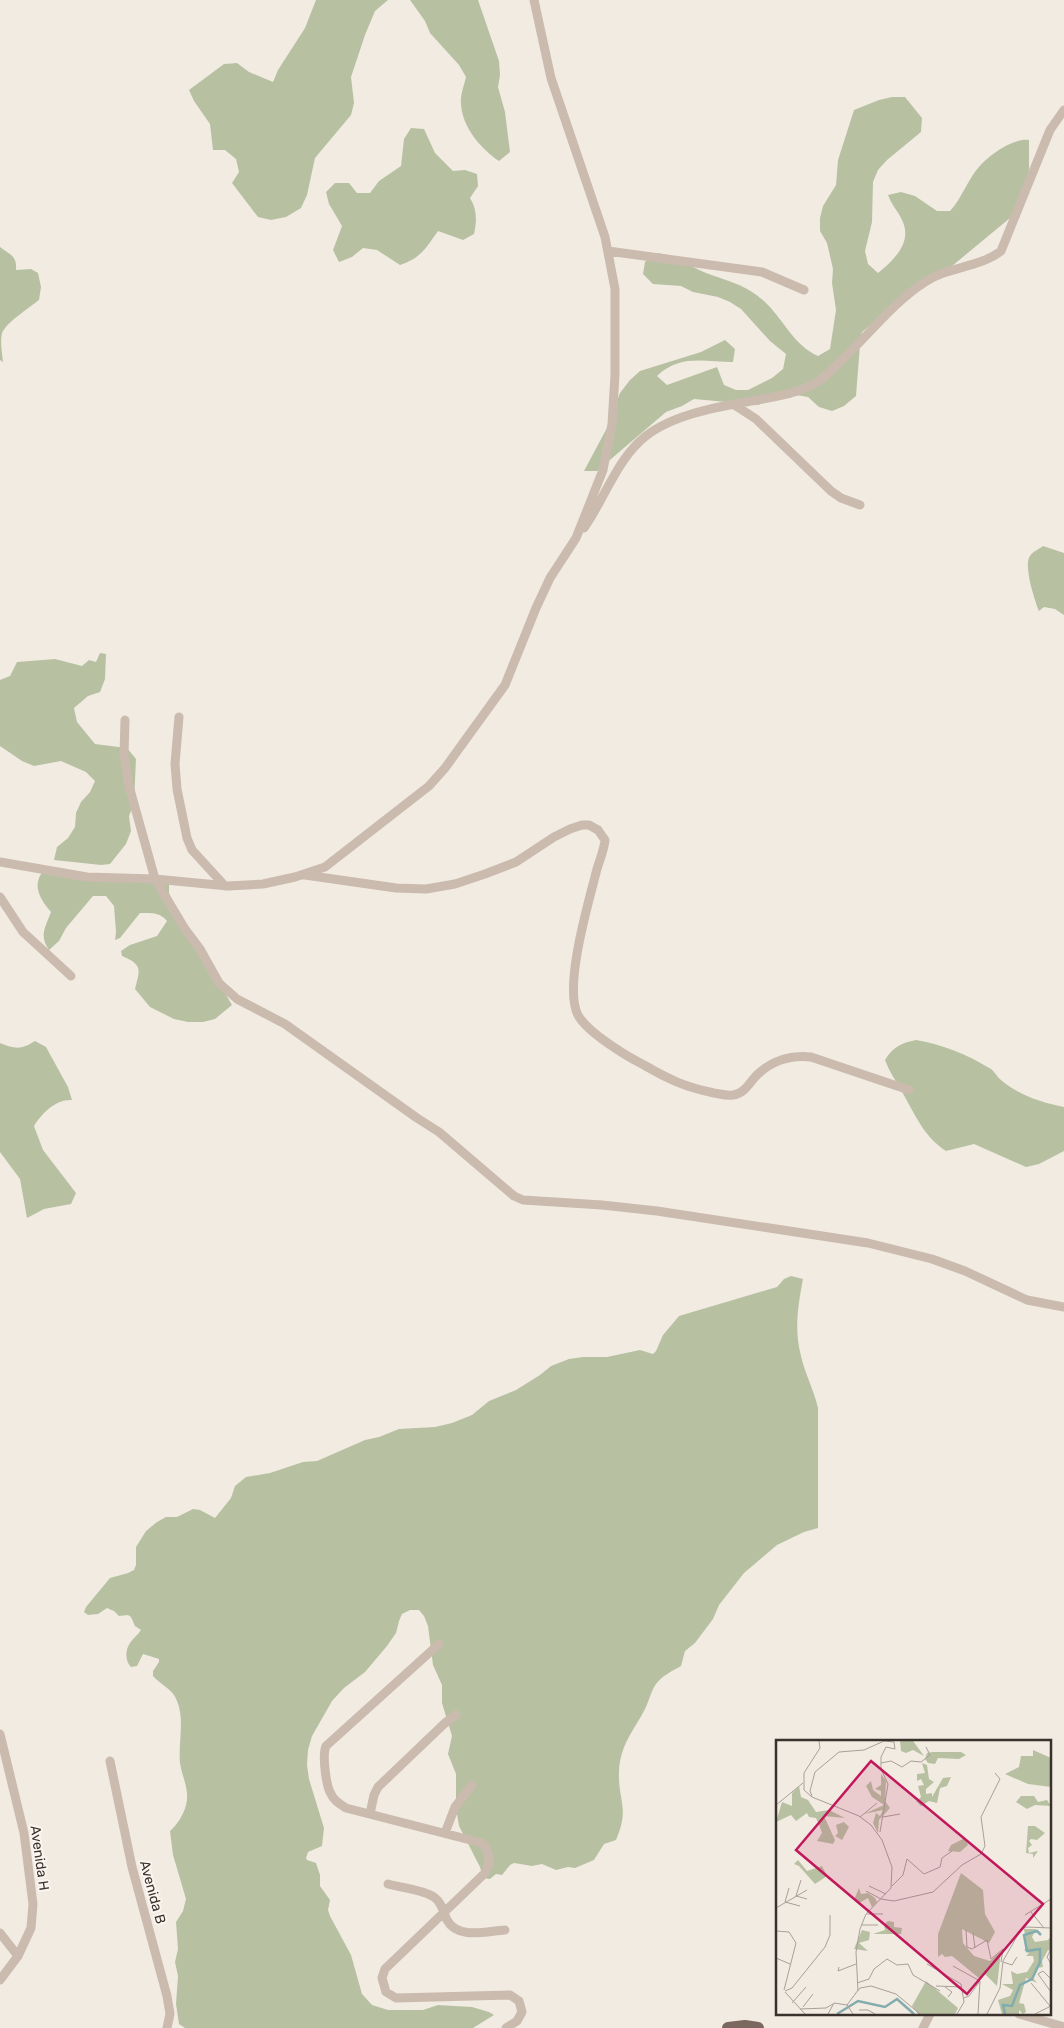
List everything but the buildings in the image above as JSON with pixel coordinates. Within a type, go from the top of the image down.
[{"type":"main road","points":[[728,2028],[745,2026],[758,2028]]},
{"type":"street","points":[[534,0],[551,78],[608,251],[615,289],[616,375],[612,424],[603,470],[576,538]]},
{"type":"street","points":[[0,862],[88,877],[155,879],[225,886],[262,884],[325,867],[423,792],[446,768],[505,686],[523,638],[550,578],[592,516],[629,452],[640,440],[660,426],[692,415],[733,404],[791,393],[817,382],[907,295],[927,280],[957,267],[992,258],[1001,250],[1050,130],[1064,110]]},
{"type":"street","points":[[608,251],[762,272],[804,290]]},
{"type":"street","points":[[733,404],[756,419],[831,491],[842,498],[860,505]]},
{"type":"street","points":[[179,717],[175,764],[177,788],[186,838],[192,850],[225,886]]},
{"type":"street","points":[[125,720],[124,755],[129,786],[155,879],[185,929],[200,949],[219,983],[237,1000],[285,1024],[439,1132],[514,1196],[523,1200],[657,1211],[868,1243],[932,1259],[966,1271],[1027,1300],[1064,1307]]},
{"type":"street","points":[[302,874],[396,888],[426,888],[455,884],[516,862],[570,829],[582,825],[589,826],[598,830],[605,840],[573,971],[574,1001],[577,1014],[584,1024],[628,1056],[662,1076],[681,1085],[726,1095],[739,1093],[770,1065],[799,1056],[811,1056],[909,1090]]},
{"type":"street","points":[[0,897],[22,932],[71,976]]},
{"type":"street","points":[[439,1644],[329,1743],[324,1750],[329,1792],[332,1797],[346,1808],[482,1843],[488,1851],[489,1861],[484,1874],[385,1969],[382,1978],[384,1989],[389,1995],[400,1998],[510,1995],[519,2001],[522,2012],[517,2022],[506,2028]]},
{"type":"street","points":[[370,1814],[378,1786],[456,1715]]},
{"type":"street","name":"Avenida H","points":[[0,1734],[24,1833],[33,1904],[31,1928],[18,1956],[0,1980]]},
{"type":"street","name":"Avenida B","points":[[110,1761],[132,1867],[167,1996],[170,2014],[166,2028]]},
{"type":"street","points":[[445,1833],[455,1807],[472,1785]]},
{"type":"street","points":[[388,1884],[428,1894],[439,1902],[452,1926],[463,1932],[505,1930]]},
{"type":"street","points":[[0,1933],[18,1956]]},
{"type":"street","points":[[923,2028],[929,2016]]},
{"type":"street","points":[[1026,2016],[1064,2027]]},
{"type":"green space","points":[[316,0],[388,0],[375,11],[351,77],[354,103],[351,115],[315,158],[307,195],[301,208],[286,217],[271,220],[258,217],[232,183],[239,172],[236,159],[225,150],[213,150],[210,124],[194,101],[189,90],[224,64],[237,63],[249,72],[273,82],[278,70],[305,28]]},
{"type":"green space","points":[[410,0],[478,0],[499,61],[500,75],[498,87],[505,112],[510,152],[499,161],[479,144],[465,121],[461,101],[466,77],[459,65],[430,33],[425,21]]},
{"type":"green space","points":[[892,97],[905,97],[922,118],[921,132],[887,160],[878,170],[873,182],[872,222],[865,251],[868,264],[878,273],[896,256],[903,243],[905,228],[888,195],[901,192],[915,196],[937,211],[950,211],[982,163],[1008,145],[1022,140],[1029,140],[1029,170],[1026,182],[1010,218],[946,271],[908,294],[862,332],[856,396],[844,406],[832,411],[819,407],[808,397],[796,395],[782,396],[758,405],[694,399],[666,412],[597,471],[584,471],[608,426],[620,393],[640,371],[701,352],[725,340],[735,349],[733,362],[684,362],[666,369],[657,376],[667,385],[717,367],[724,385],[736,390],[748,390],[772,378],[783,369],[786,354],[770,341],[741,309],[718,297],[693,292],[681,286],[653,284],[643,274],[645,262],[656,253],[677,258],[699,270],[746,288],[767,304],[796,340],[810,352],[818,356],[830,349],[836,310],[832,283],[833,269],[827,243],[820,231],[820,218],[823,206],[836,185],[838,160],[854,110]]},
{"type":"green space","points":[[411,128],[424,129],[435,153],[453,171],[465,170],[477,174],[478,186],[470,198],[476,215],[474,234],[463,240],[438,231],[418,256],[400,265],[377,250],[363,248],[352,257],[339,262],[333,250],[342,226],[329,204],[326,192],[335,183],[349,183],[357,193],[370,193],[379,181],[401,166],[404,139]]},
{"type":"green space","points":[[0,247],[14,259],[16,270],[31,269],[38,273],[41,287],[39,300],[13,320],[2,333],[3,362],[0,360]]},
{"type":"green space","points":[[1043,546],[1064,553],[1064,615],[1055,609],[1044,607],[1039,611],[1030,583],[1028,561],[1032,553]]},
{"type":"green space","points":[[100,653],[106,654],[105,679],[100,692],[88,696],[74,708],[77,722],[95,744],[127,748],[136,759],[134,803],[129,816],[131,831],[126,844],[110,864],[101,865],[54,860],[57,847],[68,838],[75,827],[76,813],[95,781],[86,772],[61,761],[34,766],[22,761],[0,746],[0,680],[10,676],[17,662],[55,659],[82,666],[89,660],[96,662]]},
{"type":"green space","points":[[44,870],[173,879],[169,885],[169,893],[178,913],[232,1005],[215,1019],[203,1022],[188,1022],[174,1019],[150,1007],[135,989],[139,972],[137,965],[122,956],[121,951],[130,945],[157,936],[167,921],[152,913],[140,913],[120,938],[115,940],[114,906],[106,896],[93,896],[66,928],[59,941],[49,950],[44,936],[45,927],[51,912],[43,902],[38,886],[38,881]]},
{"type":"green space","points":[[916,1040],[945,1047],[973,1059],[991,1069],[1000,1079],[1023,1094],[1039,1101],[1064,1107],[1064,1151],[1039,1164],[1026,1167],[974,1144],[946,1151],[939,1146],[918,1121],[885,1060],[898,1046]]},
{"type":"green space","points":[[35,1041],[46,1047],[68,1087],[72,1100],[55,1104],[41,1116],[34,1126],[43,1150],[76,1193],[71,1204],[44,1209],[27,1218],[20,1179],[0,1152],[0,1043],[18,1048]]},
{"type":"green space","points":[[791,1276],[803,1279],[798,1308],[799,1346],[818,1408],[818,1528],[804,1532],[777,1545],[744,1573],[719,1605],[713,1619],[695,1643],[685,1651],[681,1666],[664,1676],[656,1684],[622,1754],[619,1782],[623,1812],[616,1840],[604,1844],[594,1860],[575,1868],[568,1867],[556,1870],[542,1864],[532,1866],[514,1863],[502,1875],[496,1874],[490,1879],[483,1878],[480,1867],[459,1826],[456,1808],[456,1774],[448,1754],[452,1736],[442,1703],[442,1685],[433,1665],[428,1626],[419,1610],[410,1610],[402,1614],[396,1633],[387,1646],[365,1672],[344,1688],[332,1701],[312,1736],[308,1750],[307,1765],[309,1779],[324,1828],[322,1846],[308,1852],[306,1858],[316,1863],[320,1875],[320,1886],[330,1900],[328,1910],[330,1916],[351,1955],[362,1994],[372,2005],[388,2010],[423,2010],[438,2005],[472,2007],[494,2015],[473,2028],[185,2028],[179,2024],[176,2004],[178,1976],[175,1962],[178,1949],[176,1922],[183,1911],[186,1899],[173,1855],[170,1831],[182,1816],[187,1799],[180,1763],[181,1716],[173,1693],[153,1676],[153,1671],[159,1659],[143,1654],[137,1666],[131,1667],[129,1665],[126,1655],[128,1646],[141,1630],[135,1626],[131,1617],[128,1615],[119,1616],[107,1608],[98,1614],[88,1615],[84,1612],[110,1578],[134,1570],[136,1565],[136,1547],[146,1531],[166,1517],[177,1517],[193,1509],[200,1510],[215,1518],[231,1498],[235,1486],[246,1477],[270,1473],[303,1462],[317,1461],[365,1440],[399,1429],[435,1427],[472,1415],[489,1401],[516,1390],[551,1366],[569,1359],[607,1357],[640,1350],[653,1354],[663,1335],[679,1316],[777,1287],[784,1279]]}]
